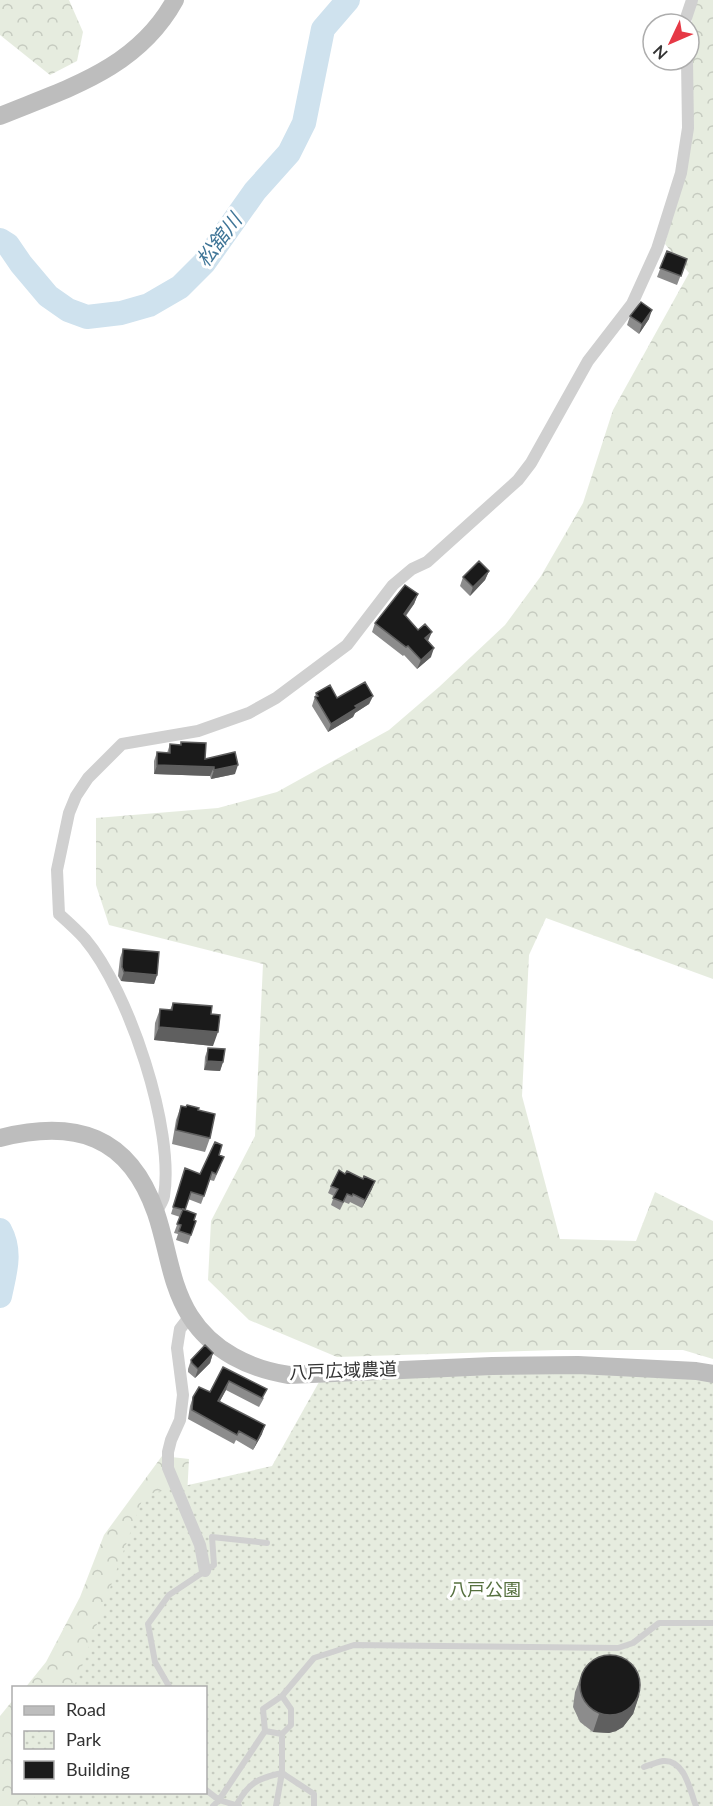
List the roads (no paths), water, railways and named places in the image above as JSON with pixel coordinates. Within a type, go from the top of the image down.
[{"type":"street","points":[[0,116],[80,83],[112,67],[152,34],[175,0]]},
{"type":"street","points":[[156,1213],[164,1198],[165,1152],[154,1093],[141,1047],[110,978],[86,940],[59,914],[57,870],[69,813],[76,796],[94,771],[122,744],[198,731],[249,713],[276,698],[347,645],[393,585],[412,569],[427,562],[518,480],[531,463],[588,361],[632,304],[657,249],[681,173],[688,128],[687,72]]},
{"type":"street","name":"八戸広域農道","points":[[0,1138],[19,1133],[56,1129],[76,1132],[96,1139],[116,1150],[132,1167],[156,1213],[172,1279],[190,1316],[208,1338],[239,1360],[266,1371],[289,1375],[567,1365],[696,1371],[713,1374]]},
{"type":"street","points":[[190,1316],[180,1329],[177,1348],[183,1395],[180,1420],[168,1452],[168,1468],[200,1545],[205,1571]]},
{"type":"lane","points":[[169,1686],[155,1662],[148,1624],[169,1595],[214,1564],[212,1537],[267,1543]]},
{"type":"lane","points":[[213,1806],[265,1731],[263,1709],[282,1696],[314,1658],[354,1645],[618,1648],[633,1643],[659,1623],[713,1623]]},
{"type":"lane","points":[[276,1806],[282,1773],[282,1734],[291,1725],[291,1709],[282,1696]]},
{"type":"lane","points":[[265,1731],[282,1734]]},
{"type":"lane","points":[[644,1767],[665,1761],[676,1764],[682,1770],[696,1806]]},
{"type":"lane","points":[[207,1791],[219,1800],[237,1806],[243,1794],[260,1778],[282,1773],[314,1794],[314,1806]]},
{"type":"waterway","name":"松舘川","points":[[0,240],[8,245],[48,296],[68,310],[87,317],[121,313],[149,305],[180,287],[204,263],[255,191],[289,153],[304,123],[323,29],[348,0]]},
{"type":"waterway","name":"松舘川","points":[[0,1230],[7,1254],[0,1296]]},
{"type":"park label","name":"八戸公園","points":[[485,1590]]}]
